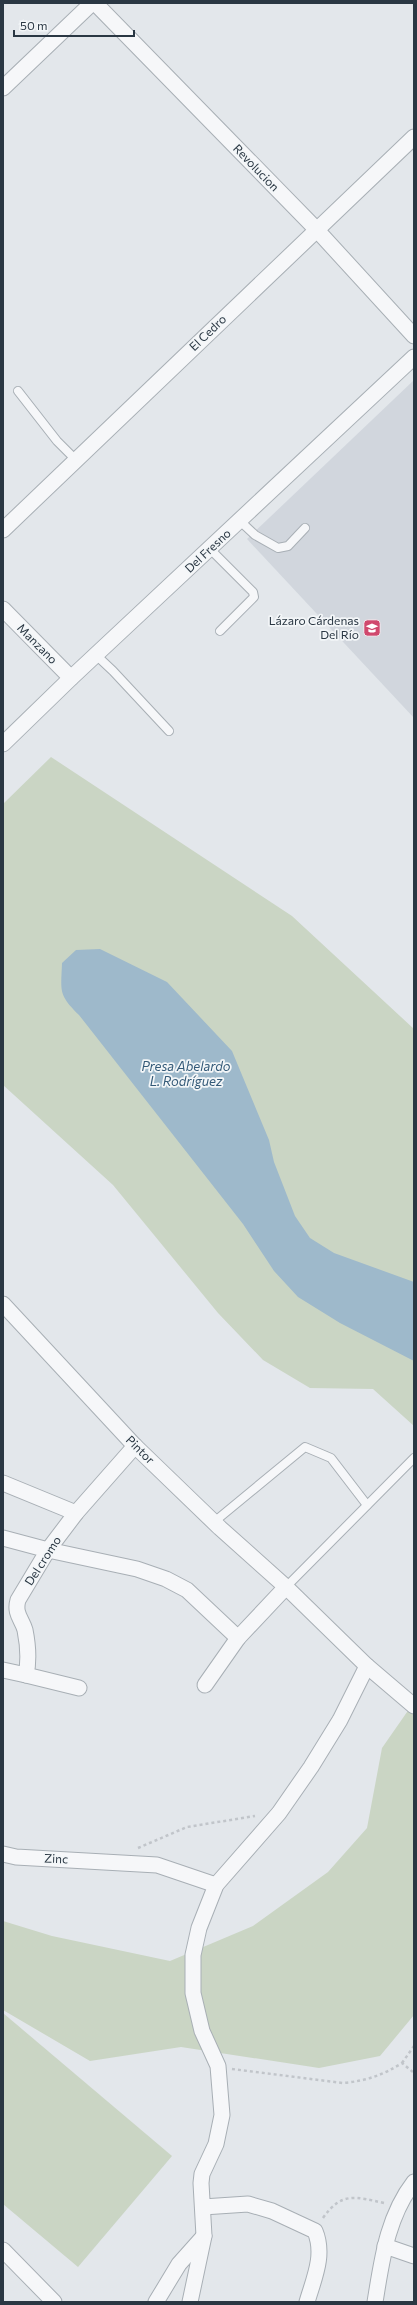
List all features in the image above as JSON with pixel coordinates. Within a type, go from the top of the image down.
[{"type":"street","points":[[3,88],[93,3]]},
{"type":"street","name":"Revolucion","points":[[93,3],[316,229],[414,336]]},
{"type":"street","name":"El Cedro","points":[[3,530],[316,229],[414,137]]},
{"type":"street","name":"Del Fresno","points":[[3,744],[71,678],[414,357]]},
{"type":"street","name":"Manzano","points":[[3,610],[71,678]]},
{"type":"street","name":"Pintor","points":[[3,1304],[136,1446],[214,1522],[286,1587],[367,1666],[414,1706]]},
{"type":"street","name":"Del cromo","points":[[26,1675],[28,1665],[27,1641],[24,1628],[18,1618],[16,1608],[18,1600],[48,1550],[76,1513],[136,1446]]},
{"type":"street","points":[[3,1483],[76,1513]]},
{"type":"street","points":[[3,1538],[48,1550],[137,1568],[176,1583],[187,1590],[238,1638]]},
{"type":"street","points":[[205,1685],[238,1638],[286,1587]]},
{"type":"street","points":[[190,2302],[204,2236],[200,2183],[202,2174],[216,2144],[222,2115],[218,2066],[210,2052],[196,2012],[192,1973],[193,1955],[200,1928],[216,1885],[279,1813],[311,1767],[340,1720],[367,1666]]},
{"type":"street","points":[[3,1670],[79,1688]]},
{"type":"street","name":"Zinc","points":[[3,1854],[16,1857],[110,1860],[157,1864],[216,1885]]},
{"type":"street","points":[[375,2302],[385,2246],[398,2206],[414,2182]]},
{"type":"street","points":[[203,2207],[248,2204],[272,2211],[315,2231],[320,2244],[320,2255],[307,2302]]},
{"type":"street","points":[[156,2302],[179,2264],[204,2236]]},
{"type":"street","points":[[385,2246],[414,2256]]},
{"type":"street","points":[[3,2250],[54,2302]]},
{"type":"lane","points":[[18,391],[57,441],[76,460]]},
{"type":"lane","points":[[240,521],[255,535],[278,548],[288,546],[305,528]]},
{"type":"lane","points":[[210,549],[253,592],[254,597],[220,631]]},
{"type":"lane","points":[[96,655],[169,731]]},
{"type":"lane","points":[[214,1522],[305,1447],[331,1458],[367,1505]]},
{"type":"lane","points":[[286,1587],[414,1458]]},
{"type":"path","points":[[110,1860],[187,1826],[279,1813]]},
{"type":"path","points":[[218,2066],[343,2083],[380,2077],[402,2063],[414,2046]]},
{"type":"path","points":[[402,2063],[414,2073]]},
{"type":"path","points":[[315,2231],[324,2216],[340,2200],[347,2197],[355,2196],[398,2206]]},
{"type":"shaded area","name":"Lázaro Cárdenas Del Río","points":[[414,380],[414,718],[247,539]]},
{"type":"green space","points":[[51,757],[292,916],[414,1029],[414,1426],[373,1389],[310,1388],[263,1360],[218,1313],[113,1185],[3,1085],[3,804]]},
{"type":"green space","points":[[414,1702],[414,2015],[380,2056],[319,2068],[181,2047],[90,2061],[3,2010],[3,1921],[52,1936],[170,1961],[253,1926],[328,1872],[367,1828],[382,1748]]},
{"type":"green space","points":[[3,2013],[172,2156],[78,2267],[3,2204]]},
{"type":"water","name":"Presa Abelardo L. Rodríguez","points":[[100,949],[167,982],[232,1051],[269,1140],[274,1162],[295,1216],[310,1238],[334,1253],[414,1282],[414,1361],[340,1323],[298,1297],[274,1271],[243,1224],[79,1015],[67,1002],[61,987],[62,963],[76,950]]},
{"type":"place","name":"Lázaro Cárdenas Del Río","points":[[372,628]]}]
